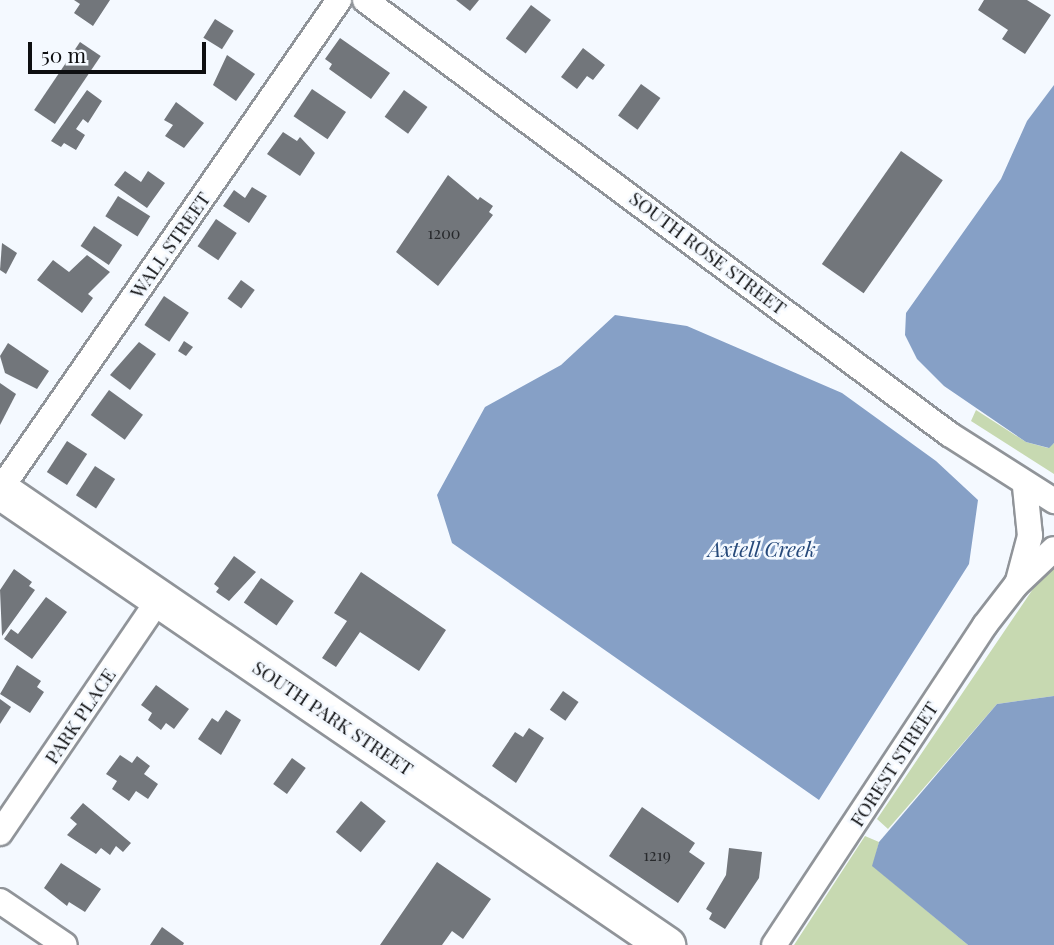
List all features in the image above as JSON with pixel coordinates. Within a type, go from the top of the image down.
[{"type":"main road","name":"SOUTH PARK STREET","points":[[0,490],[666,945]]},
{"type":"street","name":"WALL STREET","points":[[0,490],[339,0]]},
{"type":"street","name":"SOUTH ROSE STREET","points":[[365,0],[1025,486],[1054,501]]},
{"type":"street","name":"FOREST STREET","points":[[1016,585],[1030,536],[1025,486]]},
{"type":"street","name":"FOREST STREET","points":[[774,945],[985,625],[1016,585],[1054,550]]},
{"type":"street","name":"PARK PLACE","points":[[0,833],[159,600]]},
{"type":"street","points":[[0,901],[65,945]]},
{"type":"green space","points":[[976,410],[1026,442],[1048,448],[1054,443],[1054,474],[971,421]]},
{"type":"green space","points":[[1054,558],[1054,696],[997,704],[888,829],[877,819]]},
{"type":"green space","points":[[865,836],[879,842],[873,866],[968,945],[794,945]]},
{"type":"water","points":[[1054,85],[1054,443],[1049,448],[1026,442],[944,386],[917,359],[905,335],[906,313],[1001,179],[1027,121]]},
{"type":"water","name":"Axtell Creek","points":[[615,315],[687,326],[842,393],[936,461],[978,500],[969,564],[819,800],[452,543],[437,495],[485,407],[561,365]]},
{"type":"water","points":[[1054,696],[1054,945],[968,945],[872,866],[879,842],[997,704]]},
{"type":"building","points":[[74,0],[110,0],[93,26],[74,13],[80,4]]},
{"type":"building","points":[[456,0],[479,0],[470,11]]},
{"type":"building","points":[[984,0],[1027,0],[1051,15],[1025,54],[1002,39],[1008,30],[978,10]]},
{"type":"building","points":[[531,5],[551,20],[526,54],[506,39]]},
{"type":"building","points":[[215,19],[234,31],[222,49],[203,38]]},
{"type":"building","points":[[340,38],[390,73],[371,99],[329,69],[332,64],[325,59]]},
{"type":"building","points":[[80,42],[101,56],[55,124],[34,110]]},
{"type":"building","points":[[583,48],[605,65],[593,80],[587,76],[577,89],[561,77]]},
{"type":"building","points":[[227,55],[255,74],[236,101],[213,85]]},
{"type":"building","points":[[641,84],[660,98],[637,130],[618,116]]},
{"type":"building","points":[[312,89],[346,112],[328,139],[294,116]]},
{"type":"building","points":[[87,90],[102,101],[88,123],[83,119],[76,129],[85,135],[76,150],[64,143],[61,147],[51,141]]},
{"type":"building","points":[[404,90],[427,107],[408,134],[385,117]]},
{"type":"building","points":[[176,102],[204,123],[184,148],[165,136],[173,125],[164,120]]},
{"type":"building","points":[[283,132],[297,141],[300,137],[315,153],[300,176],[267,154]]},
{"type":"building","points":[[901,151],[943,180],[864,293],[822,264]]},
{"type":"building","points":[[125,171],[141,182],[148,171],[165,183],[147,208],[114,185]]},
{"type":"building","points":[[448,175],[478,200],[480,197],[493,206],[489,212],[493,215],[438,286],[396,252]]},
{"type":"building","points":[[252,187],[267,196],[249,223],[223,206],[234,190],[245,198]]},
{"type":"building","points":[[118,196],[150,216],[138,236],[105,216]]},
{"type":"building","points":[[216,219],[237,233],[218,260],[198,246]]},
{"type":"building","points":[[94,226],[122,245],[109,265],[81,246]]},
{"type":"building","points":[[2,243],[17,253],[6,274],[0,270]]},
{"type":"building","points":[[87,255],[110,272],[88,294],[93,298],[82,313],[37,280],[53,260],[69,272]]},
{"type":"building","points":[[241,280],[255,290],[241,309],[227,299]]},
{"type":"building","points":[[164,296],[189,313],[169,342],[144,325]]},
{"type":"building","points":[[184,341],[193,347],[186,356],[178,351]]},
{"type":"building","points":[[139,342],[156,354],[130,390],[110,375]]},
{"type":"building","points":[[8,343],[49,371],[37,389],[5,373],[0,356]]},
{"type":"building","points":[[0,383],[16,394],[0,425]]},
{"type":"building","points":[[109,390],[143,415],[125,440],[91,415]]},
{"type":"building","points":[[67,441],[87,454],[67,485],[47,472]]},
{"type":"building","points":[[95,466],[115,479],[96,508],[76,495]]},
{"type":"building","points":[[234,556],[256,572],[229,601],[216,592],[219,588],[214,584]]},
{"type":"building","points":[[14,569],[32,582],[29,586],[35,590],[2,636],[0,590]]},
{"type":"building","points":[[361,572],[446,630],[419,671],[360,632],[336,667],[322,658],[347,621],[334,613]]},
{"type":"building","points":[[261,578],[294,601],[277,626],[244,603]]},
{"type":"building","points":[[46,597],[67,612],[32,659],[4,639],[11,629],[18,634]]},
{"type":"building","points":[[17,665],[41,681],[37,687],[44,692],[30,713],[0,694]]},
{"type":"building","points":[[156,685],[189,709],[174,729],[166,723],[161,730],[148,720],[152,713],[141,705]]},
{"type":"building","points":[[563,691],[579,702],[565,721],[550,710]]},
{"type":"building","points":[[0,699],[11,707],[0,724]]},
{"type":"building","points":[[226,710],[241,720],[221,755],[198,739],[212,718],[218,722]]},
{"type":"building","points":[[529,728],[544,738],[516,783],[492,766],[515,732],[523,737]]},
{"type":"building","points":[[120,755],[132,763],[137,756],[150,766],[144,774],[158,784],[148,799],[136,791],[129,801],[112,789],[117,781],[106,774]]},
{"type":"building","points":[[292,758],[306,768],[287,794],[273,784]]},
{"type":"building","points":[[361,801],[386,821],[361,852],[336,832]]},
{"type":"building","points":[[83,803],[131,843],[123,852],[116,846],[110,855],[101,848],[96,854],[67,835],[77,824],[70,818]]},
{"type":"building","points":[[642,807],[695,843],[689,852],[705,863],[678,903],[609,856]]},
{"type":"building","points":[[729,848],[762,852],[759,878],[725,929],[709,919],[712,913],[706,909],[726,875]]},
{"type":"building","points":[[437,862],[491,899],[463,939],[452,931],[442,945],[380,945]]},
{"type":"building","points":[[61,863],[101,889],[85,912],[69,902],[67,906],[44,888]]},
{"type":"building","points":[[162,927],[184,943],[183,945],[150,945]]}]
